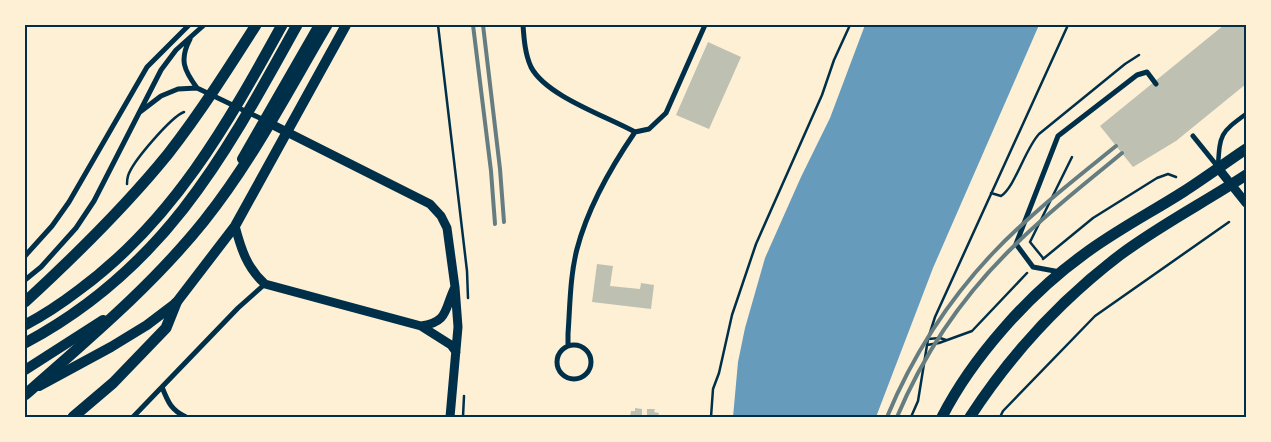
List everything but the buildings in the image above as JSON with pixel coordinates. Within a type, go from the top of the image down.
[{"type":"main road","points":[[25,302],[118,210],[167,154],[208,98],[256,25]]},
{"type":"main road","points":[[25,325],[68,298],[102,273],[133,245],[159,217],[204,157],[282,25]]},
{"type":"main road","points":[[25,343],[63,320],[106,289],[142,256],[175,221],[247,116],[297,25]]},
{"type":"main road","points":[[25,370],[81,336],[112,313],[163,265],[207,212],[226,185],[319,25]]},
{"type":"main road","points":[[25,395],[153,278],[205,220],[247,160],[327,25]]},
{"type":"main road","points":[[25,395],[111,347],[147,324],[176,302],[235,226],[346,25]]},
{"type":"main road","points":[[942,417],[966,374],[981,355],[1026,305],[1060,272],[1107,238],[1244,153]]},
{"type":"main road","points":[[970,417],[1017,352],[1058,308],[1083,286],[1128,250],[1246,175]]},
{"type":"main road","points":[[73,417],[113,383],[166,328],[176,302]]},
{"type":"street","points":[[25,256],[52,226],[69,202],[146,68],[188,25]]},
{"type":"street","points":[[25,280],[41,267],[76,228],[94,201],[161,70],[176,50],[204,25]]},
{"type":"street","points":[[523,25],[530,64],[539,78],[565,97],[635,132],[649,129],[666,113],[705,25]]},
{"type":"street","points":[[192,37],[185,50],[183,60],[188,77],[197,88],[430,204],[441,216],[447,228],[458,327],[450,417]]},
{"type":"street","points":[[1060,272],[1033,267],[1016,244],[1058,136],[1137,75],[1147,72],[1156,84]]},
{"type":"street","points":[[138,114],[161,96],[178,90],[197,88]]},
{"type":"street","points":[[1218,168],[1219,145],[1222,134],[1246,114]]},
{"type":"street","points":[[568,346],[580,346],[588,353],[591,365],[581,378],[570,379],[561,373],[557,363],[560,353],[568,346],[577,250],[590,211],[622,150],[635,132]]},
{"type":"street","points":[[1193,136],[1246,202]]},
{"type":"street","points":[[235,226],[246,259],[256,276],[265,284],[422,326],[451,345],[456,352]]},
{"type":"street","points":[[133,417],[254,291],[265,284]]},
{"type":"street","points":[[422,326],[434,324],[443,318],[455,287]]},
{"type":"street","points":[[162,387],[169,405],[176,412],[186,417]]},
{"type":"path","points":[[438,25],[467,271],[468,302]]},
{"type":"path","points":[[710,417],[713,389],[719,373],[732,315],[756,244],[822,95],[834,60],[850,25]]},
{"type":"path","points":[[911,417],[918,402],[928,338],[935,318],[1068,25]]},
{"type":"path","points":[[1043,258],[1030,242],[1072,157]]},
{"type":"path","points":[[927,345],[939,343],[972,331],[1033,267],[1094,218],[1157,178],[1168,174],[1176,177]]},
{"type":"path","points":[[1000,417],[1003,411],[1089,321],[1229,222]]},
{"type":"path","points":[[1212,228],[1215,232]]},
{"type":"path","points":[[928,338],[946,340]]},
{"type":"path","points":[[463,417],[465,388]]},
{"type":"water","points":[[865,25],[1039,25],[933,268],[876,417],[733,417],[738,362],[745,328],[765,258],[830,118]]},
{"type":"railway","points":[[473,25],[491,171],[495,224]]},
{"type":"railway","points":[[483,25],[500,169],[504,222]]},
{"type":"railway","points":[[887,417],[908,373],[932,331],[976,272],[1037,211],[1116,146]]},
{"type":"railway","points":[[897,417],[933,347],[979,283],[1041,221],[1122,153]]}]
